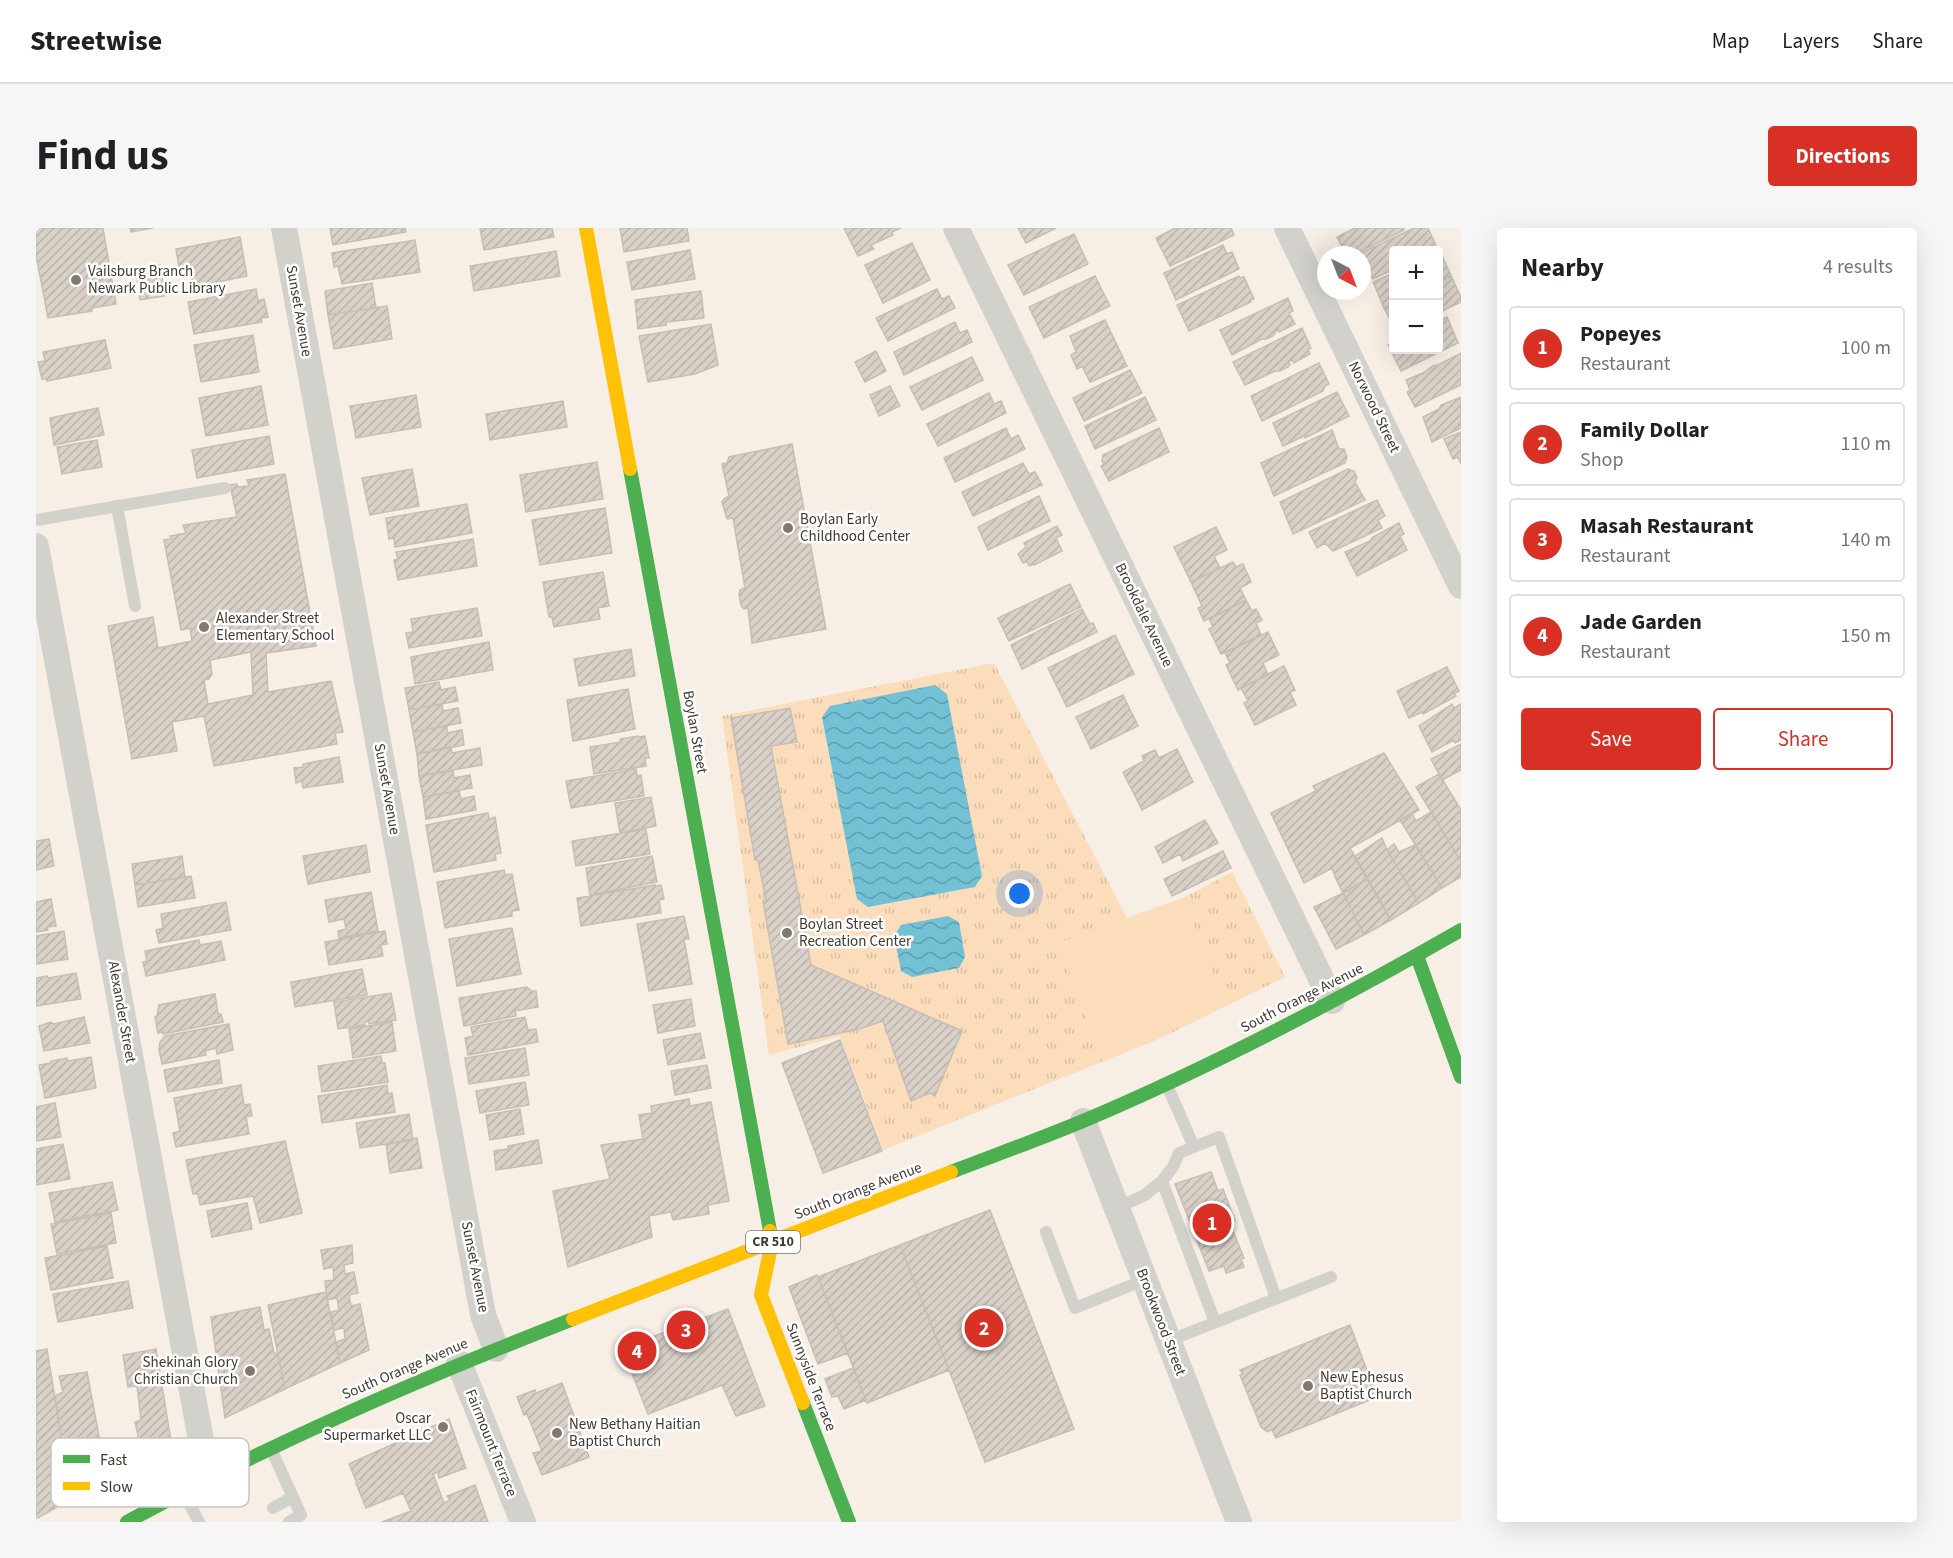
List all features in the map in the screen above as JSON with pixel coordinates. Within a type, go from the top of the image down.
[{"type":"main road","name":"Boylan Street","points":[[586,228],[772,1242]]},
{"type":"main road","name":"South Orange Avenue","points":[[249,1458],[337,1416],[459,1363],[1083,1121],[1166,1084],[1332,1002],[1461,930]]},
{"type":"main road","points":[[1417,956],[1456,1047],[1461,1077]]},
{"type":"main road","name":"Sunnyside Terrace","points":[[772,1242],[761,1295],[849,1522]]},
{"type":"main road","name":"South Orange Avenue","points":[[143,1518],[159,1507]]},
{"type":"street","name":"Sunset Avenue","points":[[284,228],[483,1314],[496,1349]]},
{"type":"street","name":"Brookdale Avenue","points":[[956,228],[1332,1002]]},
{"type":"street","name":"Norwood Street","points":[[1287,228],[1461,586]]},
{"type":"street","name":"Alexander Street","points":[[36,546],[201,1438]]},
{"type":"street","name":"Brookwood Street","points":[[1083,1121],[1239,1522]]},
{"type":"street","name":"Fairmount Terrace","points":[[459,1363],[523,1522]]},
{"type":"lane","points":[[36,520],[225,488]]},
{"type":"lane","points":[[117,506],[135,606]]},
{"type":"lane","points":[[1166,1084],[1194,1147]]},
{"type":"lane","points":[[1116,1208],[1145,1195],[1162,1181],[1173,1167],[1179,1153],[1219,1137],[1276,1298]]},
{"type":"lane","points":[[1162,1181],[1215,1322]]},
{"type":"lane","points":[[1046,1232],[1075,1308],[1144,1280]]},
{"type":"lane","points":[[1168,1341],[1331,1276]]},
{"type":"lane","points":[[271,1448],[302,1515],[289,1522]]},
{"type":"lane","points":[[273,1508],[293,1497]]},
{"type":"lane","points":[[191,1507],[199,1522]]},
{"type":"green space","points":[[994,663],[1127,918],[1183,898],[1232,872],[1285,977],[1161,1038],[883,1150],[840,1036],[769,1055],[722,716]]},
{"type":"green space","points":[[1183,898],[1226,1005],[1104,1062],[1058,943]]},
{"type":"water","points":[[935,685],[947,694],[982,876],[975,887],[868,907],[857,899],[822,717],[830,706]]},
{"type":"water","points":[[948,916],[959,922],[965,957],[959,968],[912,977],[901,971],[894,936],[901,925]]},
{"type":"building","name":"Vailsburg Branch Newark Public Library","points":[[36,228],[103,228],[116,304],[92,308],[92,311],[48,318],[36,255]]},
{"type":"building","points":[[130,228],[153,228],[131,232]]},
{"type":"building","points":[[330,228],[405,228],[406,232],[333,245]]},
{"type":"building","points":[[480,228],[552,228],[554,237],[484,250]]},
{"type":"building","points":[[620,228],[687,228],[689,241],[624,252]]},
{"type":"building","points":[[844,228],[901,228],[892,232],[893,235],[871,245],[874,249],[858,256]]},
{"type":"building","points":[[1018,228],[1056,228],[1026,243]]},
{"type":"building","points":[[1175,228],[1231,228],[1234,235],[1170,266],[1156,238]]},
{"type":"building","points":[[1355,228],[1404,228],[1371,246],[1342,246],[1337,237]]},
{"type":"building","points":[[1414,228],[1428,228],[1436,246],[1389,246],[1389,271],[1373,279],[1371,248]]},
{"type":"building","points":[[1074,234],[1088,264],[1024,295],[1008,265]]},
{"type":"building","points":[[240,237],[247,276],[193,287],[190,271],[180,273],[176,249]]},
{"type":"building","points":[[415,240],[420,272],[342,284],[338,266],[334,267],[332,253]]},
{"type":"building","points":[[912,243],[930,280],[883,303],[865,265]]},
{"type":"building","points":[[1223,245],[1227,254],[1232,252],[1239,269],[1176,300],[1164,273]]},
{"type":"building","points":[[690,250],[695,279],[632,290],[627,262]]},
{"type":"building","points":[[556,251],[560,276],[474,291],[470,266]]},
{"type":"building","points":[[1443,258],[1451,276],[1443,280]]},
{"type":"building","points":[[160,265],[165,296],[140,300],[136,269]]},
{"type":"building","points":[[1389,275],[1389,306],[1384,308],[1373,282]]},
{"type":"building","points":[[1095,276],[1110,306],[1044,338],[1029,307]]},
{"type":"building","points":[[1239,276],[1244,277],[1254,299],[1189,331],[1177,305]]},
{"type":"building","points":[[1451,276],[1461,302],[1443,311],[1443,300],[1443,280]]},
{"type":"building","points":[[372,283],[376,308],[328,315],[325,291]]},
{"type":"building","points":[[256,289],[258,301],[264,299],[268,317],[261,318],[262,322],[194,334],[188,302]]},
{"type":"building","points":[[937,289],[942,299],[949,296],[955,308],[888,341],[876,318]]},
{"type":"building","points":[[701,291],[704,318],[666,322],[666,325],[638,329],[635,300]]},
{"type":"building","points":[[1288,298],[1293,311],[1289,313],[1295,324],[1279,332],[1278,329],[1273,336],[1262,339],[1232,355],[1220,330]]},
{"type":"building","points":[[387,306],[392,339],[334,349],[328,315]]},
{"type":"building","points":[[1389,306],[1389,318],[1384,308]]},
{"type":"building","points":[[1447,317],[1458,343],[1443,350],[1443,319]]},
{"type":"building","points":[[1105,320],[1127,366],[1090,382],[1082,366],[1077,369],[1071,355],[1076,352],[1070,336]]},
{"type":"building","points":[[955,322],[960,333],[967,330],[972,342],[904,375],[894,352]]},
{"type":"building","points":[[711,324],[718,365],[695,374],[648,382],[639,336]]},
{"type":"building","points":[[1302,328],[1311,348],[1308,349],[1310,354],[1294,363],[1292,360],[1288,362],[1290,364],[1288,367],[1280,371],[1275,371],[1245,385],[1233,362]]},
{"type":"building","points":[[253,335],[259,372],[201,382],[194,345]]},
{"type":"building","points":[[105,340],[111,368],[47,381],[47,379],[42,379],[38,362],[45,361],[43,352]]},
{"type":"building","points":[[876,351],[886,371],[865,382],[855,362]]},
{"type":"building","points":[[1461,353],[1461,385],[1415,407],[1407,392],[1410,390],[1406,380]]},
{"type":"building","points":[[1392,354],[1436,354],[1401,371]]},
{"type":"building","points":[[972,357],[983,380],[922,410],[910,387]]},
{"type":"building","points":[[1319,363],[1329,384],[1323,391],[1262,421],[1251,396]]},
{"type":"building","points":[[1130,370],[1142,393],[1084,421],[1073,398]]},
{"type":"building","points":[[261,386],[268,425],[206,436],[199,398]]},
{"type":"building","points":[[890,386],[900,406],[879,416],[870,395]]},
{"type":"building","points":[[1337,392],[1349,416],[1305,438],[1304,436],[1283,446],[1273,423]]},
{"type":"building","points":[[989,393],[994,404],[1001,401],[1006,413],[938,446],[927,424]]},
{"type":"building","points":[[416,395],[421,427],[356,438],[350,406]]},
{"type":"building","points":[[1145,397],[1156,420],[1095,449],[1085,426]]},
{"type":"building","points":[[1461,397],[1461,428],[1432,442],[1423,417],[1439,409],[1441,405]]},
{"type":"building","points":[[563,401],[567,427],[490,440],[486,414]]},
{"type":"building","points":[[98,408],[104,435],[54,445],[50,418]]},
{"type":"building","points":[[1006,428],[1011,439],[1018,435],[1025,449],[955,482],[944,458]]},
{"type":"building","points":[[1159,428],[1169,452],[1109,481],[1101,466],[1104,464],[1103,455]]},
{"type":"building","points":[[1332,430],[1339,449],[1344,449],[1347,457],[1345,463],[1274,496],[1261,463]]},
{"type":"building","points":[[1461,432],[1461,464],[1458,457],[1453,459],[1444,439]]},
{"type":"building","points":[[269,436],[274,464],[197,478],[192,450]]},
{"type":"building","points":[[97,440],[102,467],[62,474],[57,447]]},
{"type":"building","points":[[792,444],[826,629],[752,643],[748,608],[744,609],[741,606],[739,594],[740,590],[745,588],[733,518],[727,519],[722,502],[729,496],[722,464],[727,463],[729,457]]},
{"type":"building","points":[[597,462],[603,499],[526,512],[520,475]]},
{"type":"building","points":[[1023,463],[1029,474],[1035,472],[1042,485],[973,516],[962,492]]},
{"type":"building","points":[[412,469],[419,506],[370,515],[362,478]]},
{"type":"building","points":[[1348,469],[1354,471],[1357,477],[1355,482],[1365,500],[1293,534],[1280,502]]},
{"type":"building","points":[[285,474],[316,646],[266,653],[268,692],[331,681],[343,732],[335,733],[337,744],[214,766],[204,716],[172,722],[177,751],[132,759],[108,626],[153,617],[158,648],[192,641],[190,628],[181,630],[164,540],[171,539],[170,536],[186,533],[183,525],[237,517],[230,485],[249,486],[247,480]],"holes":[[[251,652],[253,695],[208,704],[204,680],[209,679],[212,674],[210,660]]]},
{"type":"building","points":[[1039,496],[1050,521],[988,550],[978,527]]},
{"type":"building","points":[[1377,500],[1385,516],[1378,520],[1382,528],[1333,551],[1325,543],[1317,548],[1309,532]]},
{"type":"building","points":[[467,504],[472,533],[395,547],[394,538],[389,539],[386,518]]},
{"type":"building","points":[[605,508],[612,553],[540,565],[532,520]]},
{"type":"building","points":[[1399,523],[1404,534],[1400,536],[1407,550],[1357,576],[1345,552],[1370,541],[1373,537]]},
{"type":"building","points":[[1057,526],[1062,535],[1056,538],[1062,551],[1034,565],[1029,566],[1027,562],[1023,563],[1018,554],[1026,547],[1024,543]]},
{"type":"building","points":[[1216,527],[1227,550],[1214,556],[1220,568],[1191,582],[1174,547]]},
{"type":"building","points":[[473,539],[477,566],[398,580],[394,560],[398,559],[396,552]]},
{"type":"building","points":[[1233,562],[1236,567],[1243,564],[1251,582],[1240,588],[1246,600],[1204,621],[1198,608],[1202,606],[1191,582]]},
{"type":"building","points":[[603,572],[609,606],[598,608],[600,619],[554,627],[552,617],[549,617],[543,582]]},
{"type":"building","points":[[1070,584],[1081,607],[1009,641],[998,618]]},
{"type":"building","points":[[1246,600],[1252,611],[1256,609],[1262,620],[1256,623],[1261,635],[1221,654],[1209,629],[1213,627],[1209,619]]},
{"type":"building","points":[[477,608],[482,636],[409,648],[406,633],[413,632],[411,619]]},
{"type":"building","points":[[1082,609],[1097,632],[1022,669],[1011,645]]},
{"type":"building","points":[[1268,632],[1279,655],[1263,663],[1268,675],[1238,690],[1226,665],[1230,663],[1225,653]]},
{"type":"building","points":[[1115,635],[1134,674],[1067,707],[1048,668]]},
{"type":"building","points":[[489,642],[493,670],[415,684],[411,657]]},
{"type":"building","points":[[631,649],[635,676],[579,686],[574,659]]},
{"type":"building","points":[[1284,666],[1295,690],[1290,692],[1296,705],[1255,725],[1244,703],[1248,701],[1241,688]]},
{"type":"building","points":[[1447,667],[1459,691],[1454,694],[1456,696],[1423,714],[1422,712],[1409,718],[1397,691]]},
{"type":"building","points":[[439,682],[441,690],[455,687],[458,701],[409,710],[405,688]]},
{"type":"building","points":[[628,689],[635,729],[573,741],[567,700]]},
{"type":"building","points":[[1123,695],[1138,726],[1091,749],[1076,717]]},
{"type":"building","points":[[442,704],[443,711],[458,708],[461,723],[413,732],[409,710]]},
{"type":"building","points":[[1452,704],[1454,708],[1461,704],[1461,740],[1455,743],[1454,740],[1432,752],[1419,726]]},
{"type":"building","name":"Boylan Street Recreation Center","points":[[790,708],[797,742],[771,746],[811,965],[962,1031],[935,1096],[930,1093],[911,1101],[883,1021],[859,1029],[788,1044],[763,901],[766,900],[758,860],[755,860],[731,718]]},
{"type":"building","points":[[447,726],[447,733],[462,730],[464,745],[417,754],[413,732]]},
{"type":"building","points":[[645,736],[649,758],[645,758],[646,766],[594,774],[590,747],[621,742],[620,739]]},
{"type":"building","points":[[1461,744],[1461,770],[1442,780],[1431,759]]},
{"type":"building","points":[[451,747],[452,753],[480,748],[482,765],[419,776],[417,754]]},
{"type":"building","points":[[1177,749],[1193,782],[1142,810],[1123,772],[1144,761],[1142,756],[1155,750],[1159,758]]},
{"type":"building","points":[[1384,753],[1419,810],[1350,848],[1368,879],[1343,893],[1332,868],[1304,883],[1271,813],[1316,791],[1313,786]]},
{"type":"building","points":[[339,757],[343,782],[303,788],[302,781],[296,783],[294,768]]},
{"type":"building","points":[[636,769],[637,776],[641,775],[644,796],[571,808],[566,781]]},
{"type":"building","points":[[453,771],[454,778],[470,775],[472,788],[423,797],[419,776]]},
{"type":"building","points":[[1439,774],[1461,810],[1461,862],[1416,787]]},
{"type":"building","points":[[459,791],[461,799],[474,796],[476,810],[426,819],[423,797]]},
{"type":"building","points":[[651,797],[656,826],[620,833],[615,803]]},
{"type":"building","points":[[1431,812],[1461,862],[1461,877],[1442,888],[1400,820],[1412,813],[1416,821]]},
{"type":"building","points":[[488,813],[489,819],[495,817],[501,853],[495,854],[496,860],[434,872],[426,825]]},
{"type":"building","points":[[1205,820],[1218,843],[1183,861],[1180,854],[1163,863],[1155,847]]},
{"type":"building","points":[[646,829],[650,854],[576,866],[572,841]]},
{"type":"building","points":[[1382,838],[1419,903],[1391,920],[1354,857]]},
{"type":"building","points":[[49,839],[54,866],[36,870],[36,841]]},
{"type":"building","points":[[1394,844],[1399,852],[1415,845],[1442,888],[1419,903],[1387,850]]},
{"type":"building","points":[[366,845],[370,872],[308,884],[303,856]]},
{"type":"building","points":[[1223,851],[1231,868],[1172,896],[1164,879]]},
{"type":"building","points":[[182,856],[185,877],[135,885],[132,864]]},
{"type":"building","points":[[652,856],[657,882],[590,895],[586,868]]},
{"type":"building","points":[[504,870],[505,875],[512,874],[519,910],[512,911],[512,916],[445,928],[437,882]]},
{"type":"building","points":[[191,876],[195,898],[138,907],[135,885]]},
{"type":"building","points":[[1368,879],[1391,920],[1364,935],[1343,893]]},
{"type":"building","points":[[661,885],[664,899],[659,900],[661,913],[581,926],[577,898]]},
{"type":"building","points":[[371,892],[378,931],[339,938],[338,931],[346,929],[344,919],[329,922],[325,900]]},
{"type":"building","points":[[1343,893],[1364,935],[1336,949],[1314,907]]},
{"type":"building","points":[[51,899],[56,926],[36,932],[36,902]]},
{"type":"building","points":[[226,902],[231,930],[159,943],[156,930],[163,928],[161,914]]},
{"type":"building","points":[[684,916],[689,939],[684,939],[692,984],[649,991],[637,924]]},
{"type":"building","points":[[512,928],[521,974],[457,986],[449,939]]},
{"type":"building","points":[[64,931],[68,959],[36,964],[36,936]]},
{"type":"building","points":[[385,931],[387,944],[381,945],[383,956],[329,965],[325,942]]},
{"type":"building","points":[[199,940],[200,945],[221,941],[225,960],[146,976],[143,962],[147,961],[145,951]]},
{"type":"building","points":[[362,969],[367,995],[295,1007],[291,982]]},
{"type":"building","points":[[76,973],[81,999],[36,1006],[36,978]]},
{"type":"building","points":[[527,987],[536,991],[538,1007],[515,1011],[516,1016],[464,1026],[459,998]]},
{"type":"building","points":[[391,993],[396,1020],[369,1024],[368,1021],[365,1025],[338,1029],[334,1002]]},
{"type":"building","points":[[215,994],[218,1014],[221,1014],[223,1022],[163,1034],[163,1032],[158,1033],[155,1017],[159,1005]]},
{"type":"building","points":[[691,999],[695,1026],[658,1033],[653,1005]]},
{"type":"building","points":[[84,1017],[90,1043],[44,1051],[39,1026]]},
{"type":"building","points":[[525,1017],[528,1030],[536,1029],[538,1042],[468,1055],[465,1038],[473,1036],[471,1027]]},
{"type":"building","points":[[392,1022],[396,1051],[353,1058],[349,1029]]},
{"type":"building","points":[[229,1024],[233,1050],[217,1054],[216,1048],[205,1051],[206,1055],[162,1064],[159,1050],[160,1042],[165,1036]]},
{"type":"building","points":[[700,1033],[705,1058],[668,1065],[663,1040]]},
{"type":"building","points":[[840,1040],[882,1151],[823,1173],[782,1063]]},
{"type":"building","points":[[525,1048],[529,1075],[469,1084],[465,1058]]},
{"type":"building","points":[[381,1056],[382,1063],[385,1063],[388,1082],[322,1092],[318,1066]]},
{"type":"building","points":[[91,1057],[96,1088],[45,1098],[39,1065],[67,1058],[68,1061]]},
{"type":"building","points":[[219,1060],[222,1083],[168,1092],[164,1070]]},
{"type":"building","points":[[707,1065],[711,1088],[675,1095],[671,1071]]},
{"type":"building","points":[[525,1082],[529,1105],[480,1113],[476,1091]]},
{"type":"building","points":[[241,1085],[244,1105],[250,1104],[252,1116],[246,1117],[249,1134],[176,1147],[173,1133],[180,1131],[174,1098]]},
{"type":"building","points":[[387,1085],[388,1094],[392,1093],[395,1112],[322,1123],[318,1096]]},
{"type":"building","points":[[689,1099],[690,1106],[711,1102],[729,1201],[708,1205],[709,1214],[673,1220],[671,1212],[649,1216],[652,1237],[568,1267],[553,1191],[610,1179],[601,1145],[643,1139],[639,1115],[652,1113],[651,1106]]},
{"type":"building","points":[[55,1103],[61,1137],[36,1141],[36,1107]]},
{"type":"building","points":[[520,1109],[524,1134],[490,1140],[486,1115]]},
{"type":"building","points":[[409,1114],[413,1140],[360,1148],[356,1123]]},
{"type":"building","points":[[417,1138],[422,1168],[390,1173],[386,1144]]},
{"type":"building","points":[[538,1140],[542,1163],[496,1170],[494,1151]]},
{"type":"building","points":[[285,1141],[302,1213],[260,1223],[253,1196],[200,1205],[198,1194],[193,1194],[186,1160]]},
{"type":"building","points":[[63,1144],[70,1179],[36,1185],[36,1149]]},
{"type":"building","points":[[1211,1172],[1218,1191],[1223,1189],[1235,1221],[1230,1224],[1244,1258],[1241,1259],[1244,1267],[1226,1273],[1224,1266],[1209,1271],[1175,1184]]},
{"type":"building","points":[[112,1182],[118,1210],[55,1222],[49,1193]]},
{"type":"building","points":[[247,1203],[252,1229],[212,1237],[207,1211]]},
{"type":"building","points":[[990,1210],[1074,1429],[985,1462],[900,1245]]},
{"type":"building","points":[[111,1213],[116,1243],[57,1254],[51,1224]]},
{"type":"building","points":[[352,1245],[353,1263],[344,1265],[345,1274],[354,1272],[358,1293],[349,1295],[351,1306],[360,1304],[369,1350],[340,1363],[336,1342],[345,1339],[344,1328],[334,1330],[331,1312],[339,1310],[337,1298],[327,1300],[325,1281],[334,1280],[333,1267],[324,1269],[321,1250]]},
{"type":"building","points":[[900,1245],[949,1370],[867,1403],[818,1277]]},
{"type":"building","points":[[107,1246],[113,1278],[51,1290],[45,1258]]},
{"type":"building","points":[[817,1275],[848,1353],[818,1364],[789,1287]]},
{"type":"building","points":[[128,1281],[133,1308],[58,1322],[53,1294]]},
{"type":"building","points":[[326,1292],[340,1363],[285,1389],[268,1305]]},
{"type":"building","name":"Shekinah Glory Christian Church","points":[[260,1307],[264,1330],[269,1329],[274,1353],[278,1354],[285,1389],[225,1418],[211,1317]]},
{"type":"building","points":[[728,1309],[765,1406],[736,1416],[722,1385],[648,1414],[622,1348]]},
{"type":"building","name":"New Ephesus Baptist Church","points":[[1350,1325],[1377,1397],[1276,1438],[1272,1430],[1267,1432],[1261,1427],[1240,1370]]},
{"type":"building","points":[[47,1349],[61,1438],[51,1438],[51,1507],[57,1507],[36,1519],[36,1351]]},
{"type":"building","points":[[156,1349],[171,1438],[139,1438],[135,1422],[141,1420],[137,1386],[128,1387],[123,1355]]},
{"type":"building","points":[[853,1368],[866,1400],[844,1409],[838,1396],[832,1397],[825,1379]]},
{"type":"building","points":[[87,1372],[99,1438],[61,1438],[55,1396],[63,1392],[59,1376]]},
{"type":"building","name":"New Bethany Haitian Baptist Church","points":[[562,1383],[589,1457],[542,1475],[533,1453],[542,1451],[527,1414],[524,1415],[517,1397],[535,1390],[536,1393]]},
{"type":"building","points":[[449,1419],[466,1468],[439,1478],[438,1472],[433,1474],[444,1503],[450,1500],[447,1496],[475,1485],[488,1522],[382,1522],[411,1511],[403,1493],[366,1508],[356,1483],[362,1481],[360,1479],[356,1481],[349,1464]]},
{"type":"traffic: fast","points":[[630,469],[770,1231]]},
{"type":"traffic: fast","points":[[951,1172],[1083,1121],[1180,1078],[1322,1007],[1461,930]]},
{"type":"traffic: fast","points":[[1417,956],[1461,1077]]},
{"type":"traffic: fast","points":[[249,1459],[347,1413],[573,1319]]},
{"type":"traffic: fast","points":[[803,1403],[849,1522]]},
{"type":"traffic: fast","points":[[127,1522],[155,1507]]},
{"type":"traffic: slow","points":[[586,228],[630,469]]},
{"type":"traffic: slow","points":[[573,1319],[951,1172]]},
{"type":"traffic: slow","points":[[770,1231],[772,1242],[761,1295],[803,1403]]},
{"type":"place","name":"Vailsburg Branch Newark Public Library","points":[[76,280]]},
{"type":"place","name":"Boylan Early Childhood Center","points":[[788,528]]},
{"type":"place","name":"Alexander Street Elementary School","points":[[204,627]]},
{"type":"place","name":"Boylan Street Recreation Center","points":[[787,933]]},
{"type":"place","name":"Popeyes","points":[[1212,1223]]},
{"type":"place","name":"Family Dollar","points":[[984,1328]]},
{"type":"place","name":"Masah Restaurant","points":[[686,1330]]},
{"type":"place","name":"Jade Garden","points":[[637,1351]]},
{"type":"place","name":"Shekinah Glory Christian Church","points":[[250,1371]]},
{"type":"place","name":"New Ephesus Baptist Church","points":[[1308,1386]]},
{"type":"place","name":"Oscar Supermarket LLC","points":[[443,1427]]},
{"type":"place","name":"New Bethany Haitian Baptist Church","points":[[557,1433]]}]
